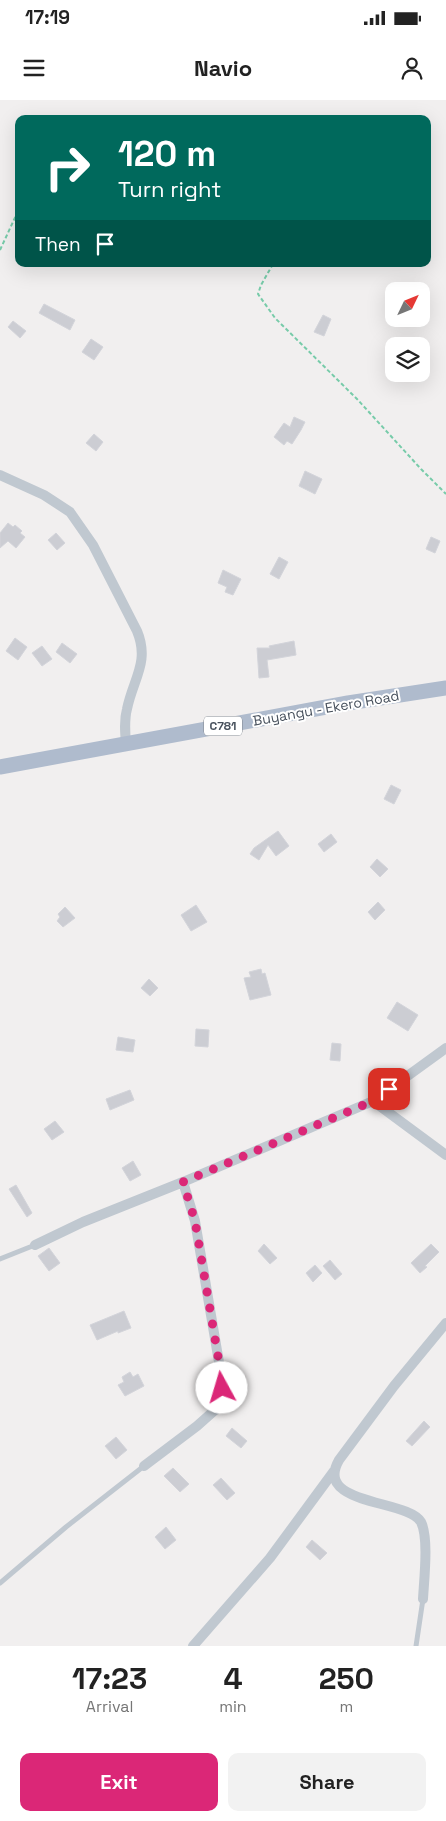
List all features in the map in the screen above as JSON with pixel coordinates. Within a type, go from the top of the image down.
[{"type":"main road","name":"Buyangu - Ekero Road","points":[[0,766],[348,703],[446,688]]},
{"type":"street","points":[[0,475],[44,495],[70,512],[93,546],[137,631],[141,640],[142,662],[127,709],[125,722],[126,744]]},
{"type":"street","points":[[35,1245],[83,1222],[183,1182],[373,1101],[446,1048]]},
{"type":"street","points":[[373,1101],[446,1155]]},
{"type":"street","points":[[144,1466],[197,1426],[220,1403],[221,1374],[195,1221],[183,1182]]},
{"type":"street","points":[[193,1646],[270,1558],[394,1386],[446,1323]]},
{"type":"street","points":[[334,1471],[336,1481],[346,1492],[420,1520],[423,1528],[425,1555],[423,1599]]},
{"type":"lane","points":[[0,1259],[35,1245]]},
{"type":"lane","points":[[0,1584],[66,1527],[144,1466]]},
{"type":"lane","points":[[416,1646],[423,1599]]},
{"type":"path","points":[[0,250],[15,218]]},
{"type":"path","points":[[272,267],[261,285],[258,294],[270,312],[446,494]]},
{"type":"building","points":[[44,304],[75,320],[70,330],[39,313]]},
{"type":"building","points":[[323,315],[331,319],[324,336],[314,332]]},
{"type":"building","points":[[13,321],[26,331],[20,338],[8,327]]},
{"type":"building","points":[[91,339],[103,347],[94,360],[82,352]]},
{"type":"building","points":[[294,417],[305,422],[292,444],[287,441],[284,445],[274,437],[284,423],[290,427]]},
{"type":"building","points":[[94,434],[103,442],[96,451],[86,443]]},
{"type":"building","points":[[305,471],[322,479],[315,494],[299,486]]},
{"type":"building","points":[[8,523],[13,527],[15,525],[22,531],[20,533],[25,537],[16,548],[8,541],[0,548],[0,533]]},
{"type":"building","points":[[56,533],[65,543],[57,550],[48,540]]},
{"type":"building","points":[[431,537],[440,541],[435,553],[426,549]]},
{"type":"building","points":[[279,557],[288,562],[279,579],[270,574]]},
{"type":"building","points":[[223,570],[241,579],[233,595],[225,592],[227,587],[218,583]]},
{"type":"building","points":[[15,638],[27,647],[18,660],[6,651]]},
{"type":"building","points":[[294,641],[296,655],[267,660],[269,677],[259,678],[257,648],[270,648],[269,646]]},
{"type":"building","points":[[62,643],[77,654],[70,663],[56,652]]},
{"type":"building","points":[[42,646],[52,659],[42,666],[32,653]]},
{"type":"building","points":[[391,785],[401,790],[394,804],[384,799]]},
{"type":"building","points":[[278,831],[289,846],[276,856],[268,845],[259,860],[250,854],[254,848]]},
{"type":"building","points":[[331,834],[337,842],[324,852],[318,844]]},
{"type":"building","points":[[377,859],[388,869],[380,877],[370,867]]},
{"type":"building","points":[[378,902],[385,910],[375,920],[368,912]]},
{"type":"building","points":[[196,905],[207,922],[191,931],[181,915]]},
{"type":"building","points":[[65,907],[75,918],[63,927],[57,921],[60,917],[58,914]]},
{"type":"building","points":[[261,969],[262,974],[265,973],[271,995],[250,1000],[244,978],[251,977],[249,972]]},
{"type":"building","points":[[149,979],[158,988],[150,996],[141,988]]},
{"type":"building","points":[[397,1002],[418,1015],[408,1031],[387,1018]]},
{"type":"building","points":[[196,1029],[209,1030],[208,1047],[195,1046]]},
{"type":"building","points":[[118,1037],[135,1040],[133,1052],[116,1050]]},
{"type":"building","points":[[332,1043],[341,1044],[340,1061],[330,1060]]},
{"type":"building","points":[[130,1090],[134,1100],[110,1110],[106,1099]]},
{"type":"building","points":[[55,1121],[64,1132],[52,1140],[44,1129]]},
{"type":"building","points":[[133,1161],[141,1175],[130,1181],[122,1168]]},
{"type":"building","points":[[16,1185],[32,1213],[27,1217],[9,1189]]},
{"type":"building","points":[[264,1244],[277,1258],[270,1264],[258,1251]]},
{"type":"building","points":[[431,1244],[439,1252],[420,1273],[411,1263]]},
{"type":"building","points":[[49,1248],[60,1263],[49,1271],[38,1256]]},
{"type":"building","points":[[330,1260],[342,1274],[335,1280],[323,1266]]},
{"type":"building","points":[[315,1265],[322,1273],[313,1282],[306,1273]]},
{"type":"building","points":[[124,1311],[131,1328],[97,1340],[90,1325]]},
{"type":"building","points":[[130,1372],[133,1377],[138,1374],[144,1386],[125,1396],[118,1385],[124,1382],[122,1377]]},
{"type":"building","points":[[424,1421],[430,1427],[412,1446],[406,1441]]},
{"type":"building","points":[[232,1428],[247,1441],[241,1448],[226,1436]]},
{"type":"building","points":[[116,1437],[127,1450],[116,1459],[105,1446]]},
{"type":"building","points":[[173,1468],[189,1484],[180,1492],[164,1476]]},
{"type":"building","points":[[221,1478],[235,1493],[227,1500],[213,1485]]},
{"type":"building","points":[[166,1527],[176,1540],[165,1549],[155,1537]]},
{"type":"building","points":[[312,1540],[327,1553],[320,1560],[306,1547]]},
{"type":"route","points":[[222,1388],[195,1221],[183,1182],[373,1101],[389,1089]]}]
